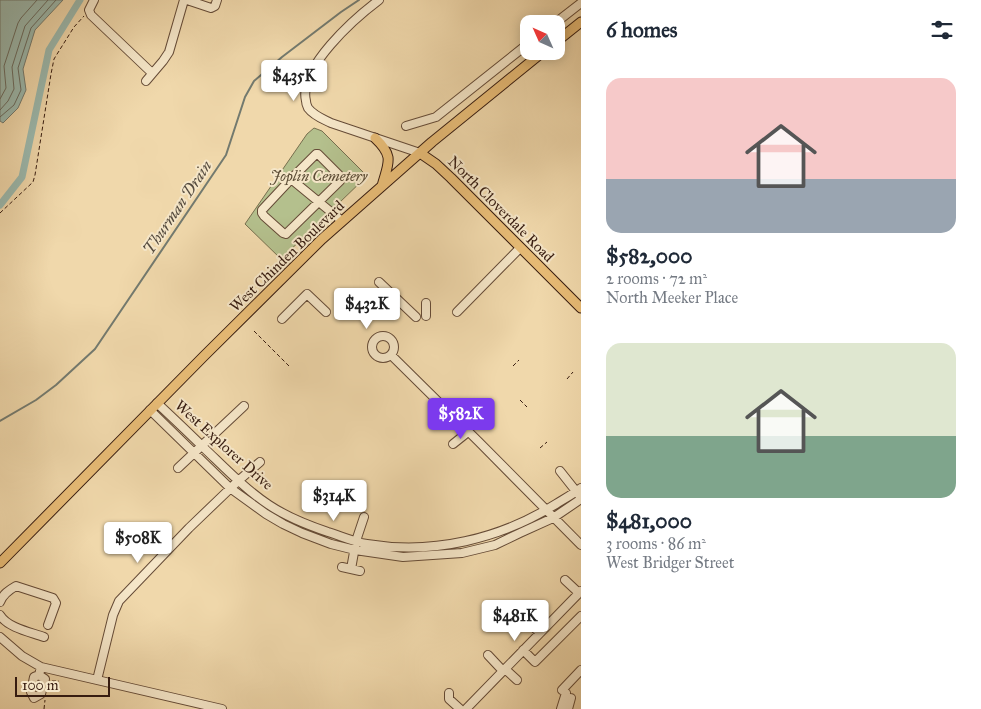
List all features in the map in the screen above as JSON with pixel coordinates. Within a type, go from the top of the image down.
[{"type":"main road","points":[[565,35],[581,22]]},
{"type":"main road","name":"West Chinden Boulevard","points":[[0,563],[251,308],[342,221],[420,153],[533,60]]},
{"type":"main road","points":[[375,138],[384,146],[387,152],[388,161],[382,186]]},
{"type":"main road","name":"North Cloverdale Road","points":[[420,153],[451,178],[581,308]]},
{"type":"street","points":[[94,0],[89,10],[91,15],[152,73]]},
{"type":"street","points":[[146,81],[169,52],[186,0],[210,8],[215,6],[217,0]]},
{"type":"street","points":[[379,0],[358,17],[333,42],[310,74],[305,86],[304,96],[307,108],[318,117],[364,139],[375,138],[420,153]]},
{"type":"street","points":[[565,15],[581,3]]},
{"type":"street","points":[[406,126],[436,117],[520,50]]},
{"type":"street","points":[[316,154],[341,177],[340,181],[286,234],[264,216],[262,210],[291,179],[316,154]]},
{"type":"street","points":[[291,179],[342,221]]},
{"type":"street","points":[[457,312],[520,248]]},
{"type":"street","points":[[380,282],[416,316]]},
{"type":"street","points":[[282,319],[307,294],[326,312]]},
{"type":"street","points":[[426,303],[426,316]]},
{"type":"street","points":[[390,355],[581,546]]},
{"type":"street","name":"West Explorer Drive","points":[[157,403],[238,480],[270,506],[298,521],[356,541],[386,546],[423,548],[480,539],[512,528],[580,494]]},
{"type":"street","points":[[178,468],[244,406]]},
{"type":"street","name":"West Explorer Drive","points":[[150,410],[230,488],[266,514],[283,524],[331,544],[355,550],[403,557],[462,554],[495,545],[553,518],[580,494]]},
{"type":"street","points":[[453,444],[468,432]]},
{"type":"street","points":[[97,680],[112,615],[119,601],[177,540],[238,480],[260,462]]},
{"type":"street","points":[[560,472],[580,494]]},
{"type":"street","points":[[351,569],[356,541],[364,517]]},
{"type":"street","points":[[342,567],[360,571]]},
{"type":"street","points":[[466,709],[580,592],[565,580]]},
{"type":"street","points":[[0,602],[10,589],[16,586],[53,598],[56,604],[48,625]]},
{"type":"street","points":[[562,611],[574,623]]},
{"type":"street","points":[[0,615],[1,618],[14,627],[44,637]]},
{"type":"street","points":[[523,650],[535,662],[581,616]]},
{"type":"street","points":[[525,619],[540,634]]},
{"type":"street","points":[[0,637],[41,671],[97,680],[222,709]]},
{"type":"street","points":[[488,655],[518,680]]},
{"type":"street","points":[[561,709],[567,694],[581,670]]},
{"type":"street","points":[[449,692],[449,699],[460,709]]},
{"type":"street","points":[[567,694],[568,709]]},
{"type":"path","points":[[0,213],[33,182],[54,59],[74,27],[89,10]]},
{"type":"path","points":[[254,331],[290,366]]},
{"type":"path","points":[[513,366],[519,360]]},
{"type":"path","points":[[567,379],[574,372]]},
{"type":"path","points":[[520,400],[527,406]]},
{"type":"path","points":[[540,448],[546,442]]},
{"type":"path","points":[[50,680],[59,681]]},
{"type":"green space","name":"Joplin Cemetery","points":[[314,128],[322,131],[367,176],[281,259],[245,224],[307,134]]},
{"type":"water","points":[[0,0],[63,0],[35,30],[23,69],[26,90],[18,108],[3,123],[0,121]]},
{"type":"waterway","points":[[0,205],[22,177],[49,50],[80,0]]},
{"type":"waterway","name":"Thurman Drain","points":[[0,421],[36,400],[56,385],[95,349],[226,155],[245,97],[254,81],[282,57],[359,0]]}]
